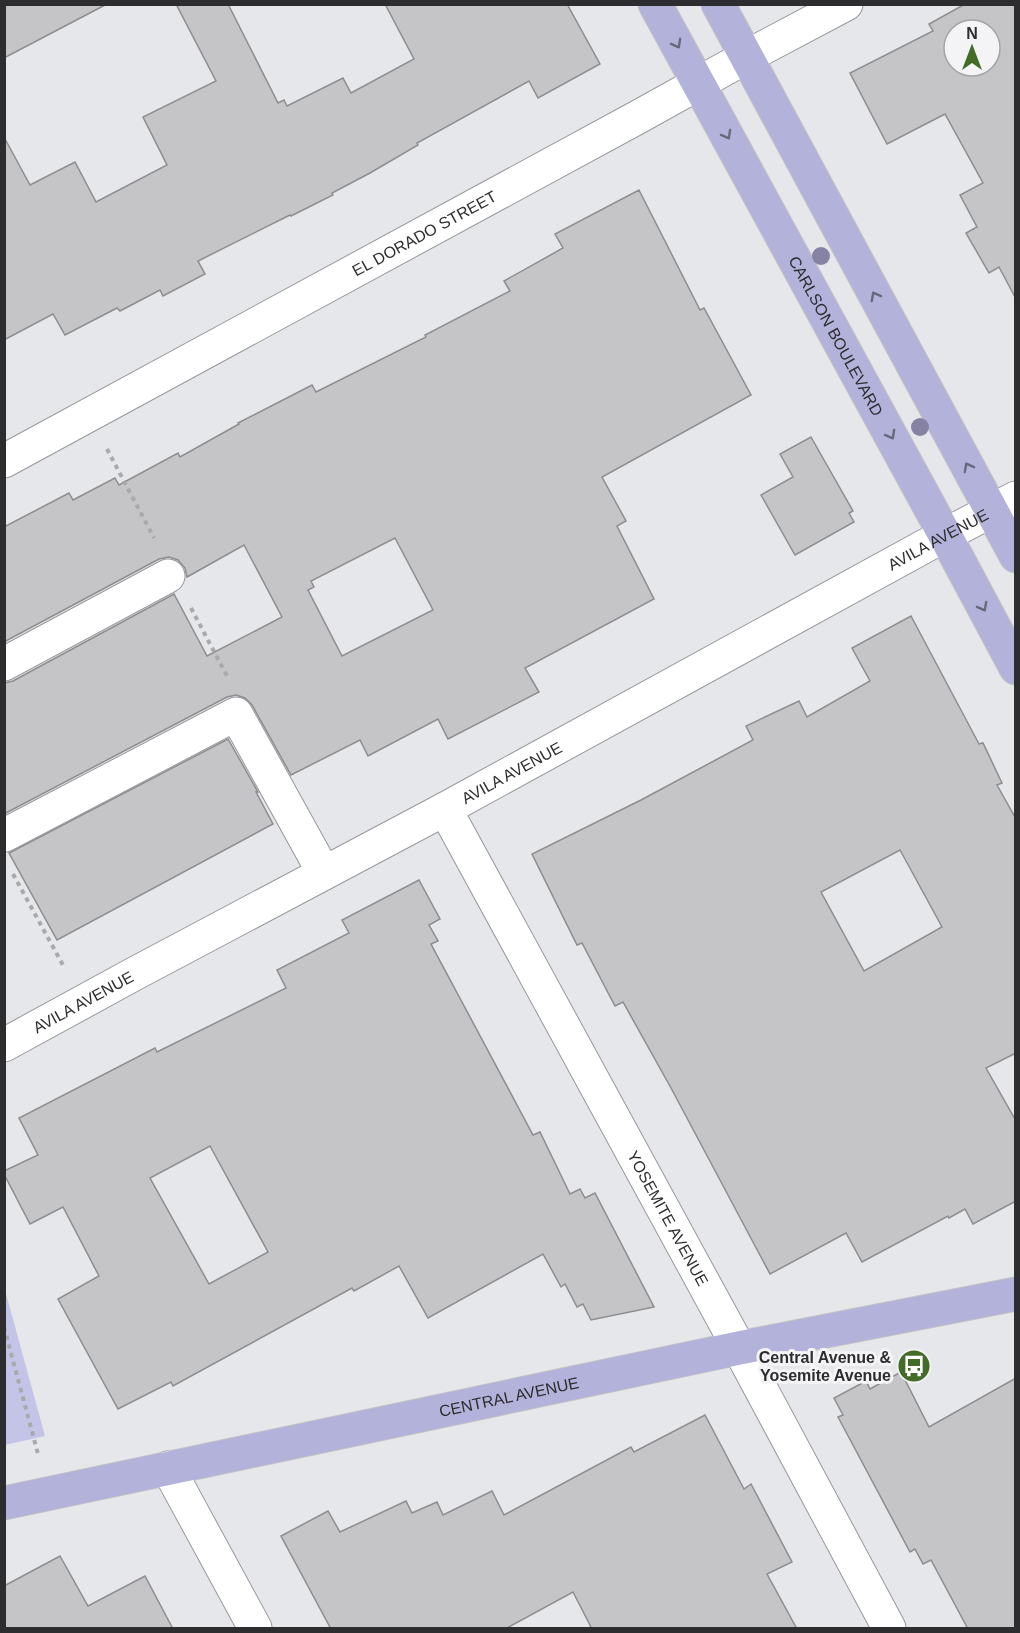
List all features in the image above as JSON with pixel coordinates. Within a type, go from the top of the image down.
[{"type":"main road","name":"CARLSON BOULEVARD","points":[[656,4],[1016,668]]},
{"type":"main road","points":[[718,4],[746,57],[1003,504],[1016,556]]},
{"type":"main road","name":"CENTRAL AVENUE","points":[[4,1503],[739,1348],[1016,1294]]},
{"type":"street","name":"EL DORADO STREET","points":[[4,462],[846,4]]},
{"type":"street","name":"AVILA AVENUE","points":[[4,1045],[445,810],[1003,504]]},
{"type":"street","points":[[4,664],[168,576]]},
{"type":"street","points":[[4,835],[236,714],[324,873]]},
{"type":"street","name":"YOSEMITE AVENUE","points":[[445,810],[739,1348],[889,1629]]},
{"type":"street","points":[[168,1468],[255,1629]]},
{"type":"path","points":[[10,867],[82,1002]]},
{"type":"path","points":[[4,1327],[48,1493]]},
{"type":"shaded area","points":[[5,1290],[45,1436],[4,1445]]},
{"type":"building","points":[[4,4],[107,4],[4,58]]},
{"type":"building","points":[[176,4],[228,4],[278,103],[284,100],[287,106],[343,78],[351,93],[414,59],[385,4],[567,4],[600,64],[538,98],[529,81],[417,143],[418,145],[332,193],[333,195],[198,261],[205,274],[163,296],[160,290],[120,311],[117,308],[65,335],[53,314],[4,340],[4,137],[30,185],[75,162],[96,202],[167,165],[143,117],[216,81]]},
{"type":"building","points":[[965,4],[1016,4],[1016,299],[999,267],[989,273],[966,233],[977,227],[960,195],[983,183],[945,114],[887,144],[850,73],[933,31],[929,24]]},
{"type":"building","points":[[639,190],[700,310],[704,308],[751,395],[602,477],[626,521],[617,526],[654,599],[525,668],[539,692],[448,739],[438,719],[368,756],[360,740],[291,775],[252,705],[245,698],[236,695],[227,697],[4,814],[4,683],[13,681],[174,594],[207,656],[282,617],[244,545],[187,577],[185,568],[178,560],[169,557],[159,559],[4,642],[4,527],[69,493],[73,500],[115,478],[119,485],[178,453],[180,457],[238,423],[312,385],[316,392],[426,337],[425,335],[510,291],[504,281],[563,248],[555,234]],"holes":[[[395,538],[433,610],[342,656],[308,590],[314,587],[311,581]]]},
{"type":"building","points":[[811,437],[853,511],[849,513],[854,522],[795,555],[761,495],[793,477],[780,454]]},
{"type":"building","points":[[911,616],[979,744],[983,743],[1002,783],[997,785],[1016,819],[1016,1053],[986,1068],[1016,1121],[1016,1201],[973,1224],[965,1209],[862,1262],[846,1233],[770,1274],[623,1002],[615,1006],[582,943],[577,945],[532,854],[641,800],[753,740],[746,726],[799,701],[807,717],[870,681],[852,648]],"holes":[[[900,850],[942,927],[864,971],[821,892]]]},
{"type":"building","points":[[228,739],[273,824],[57,940],[9,853]]},
{"type":"building","points":[[419,880],[440,919],[429,925],[438,941],[431,944],[533,1135],[540,1132],[570,1194],[580,1189],[585,1198],[595,1193],[654,1307],[591,1320],[583,1304],[577,1307],[565,1284],[561,1287],[543,1254],[428,1318],[399,1266],[354,1291],[352,1288],[173,1386],[171,1382],[118,1409],[58,1299],[99,1276],[63,1207],[30,1224],[4,1174],[4,1171],[38,1155],[19,1118],[155,1048],[157,1052],[286,988],[277,970],[349,933],[342,920]],"holes":[[[210,1146],[268,1252],[209,1284],[150,1178]]]},
{"type":"building","points":[[901,1372],[929,1427],[1016,1378],[1016,1629],[968,1629],[931,1560],[923,1564],[915,1549],[910,1552],[838,1417],[843,1415],[834,1398],[866,1381],[870,1389]]},
{"type":"building","points":[[705,1415],[744,1489],[751,1484],[792,1562],[767,1574],[797,1629],[592,1629],[573,1592],[505,1629],[331,1629],[281,1536],[328,1511],[340,1532],[406,1501],[412,1513],[437,1502],[443,1515],[492,1491],[504,1515],[631,1447],[634,1452]]},
{"type":"building","points":[[60,1556],[88,1606],[145,1576],[173,1629],[4,1629],[4,1586]]},
{"type":"place","name":"Central Avenue & Yosemite Avenue","points":[[914,1366]]}]
